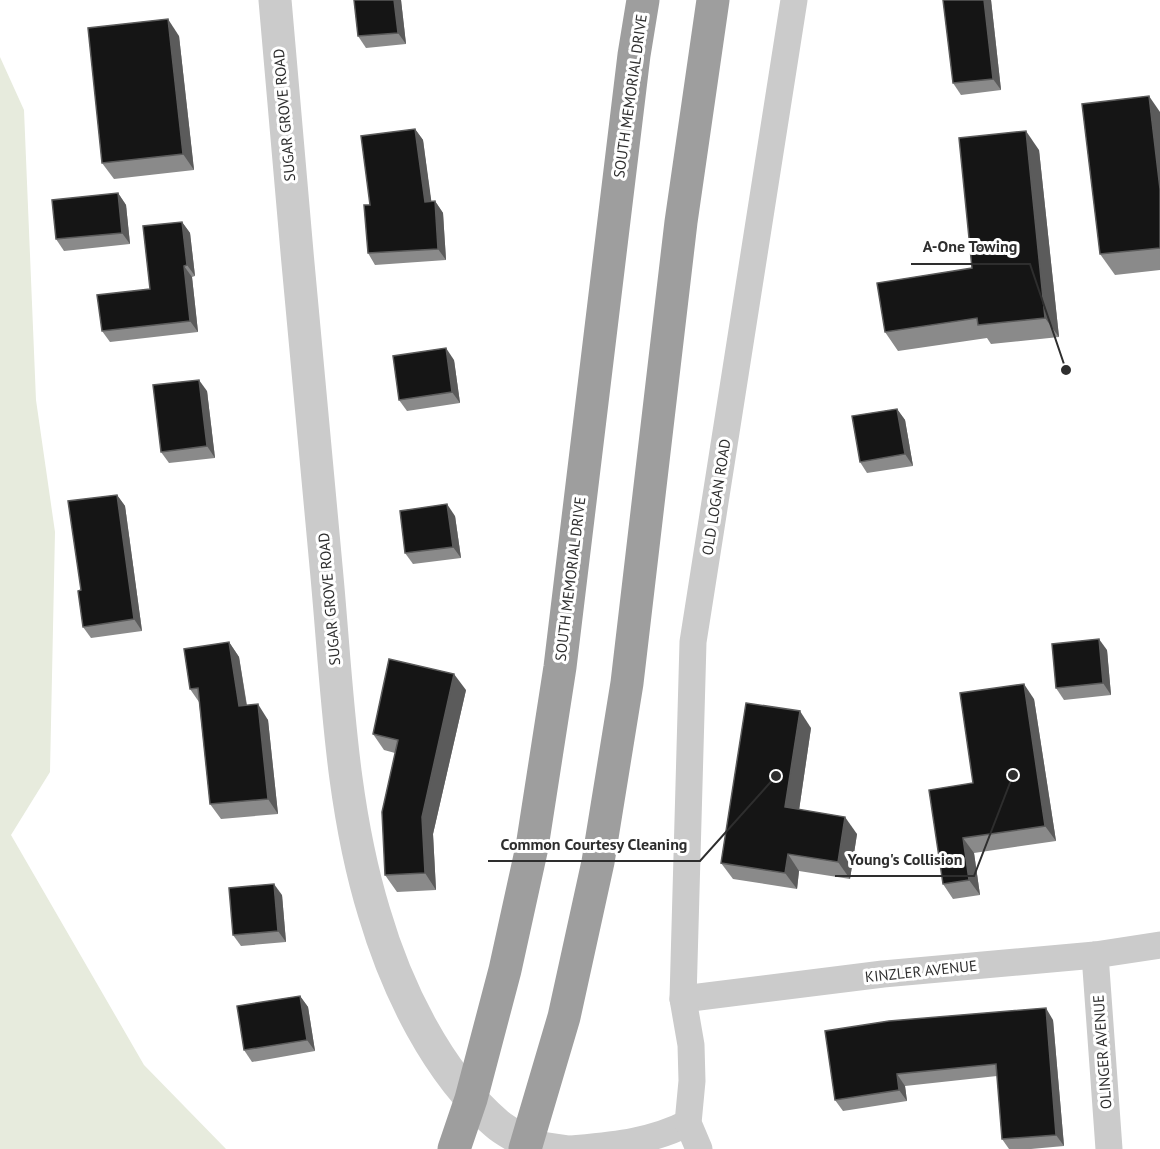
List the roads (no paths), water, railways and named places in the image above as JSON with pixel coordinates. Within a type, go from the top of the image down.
[{"type":"highway","name":"SOUTH MEMORIAL DRIVE","points":[[454,1149],[471,1099],[505,970],[534,836],[560,667],[643,0]]},
{"type":"highway","points":[[527,1146],[564,1017],[600,851],[627,683],[681,222],[713,0]]},
{"type":"street","name":"SUGAR GROVE ROAD","points":[[275,0],[300,301],[344,761],[356,842],[373,912],[390,960],[436,1052],[471,1099],[499,1126],[527,1146]]},
{"type":"street","name":"OLD LOGAN ROAD","points":[[688,1123],[692,1081],[691,1045],[682,999],[693,642],[794,0]]},
{"type":"street","name":"KINZLER AVENUE","points":[[682,999],[883,974],[1095,955],[1160,945]]},
{"type":"street","name":"OLINGER AVENUE","points":[[1095,955],[1109,1149]]},
{"type":"street","points":[[527,1146],[571,1149],[631,1143],[671,1132],[688,1123],[699,1149]]},
{"type":"place","name":"A-One Towing","points":[[1066,370]]},
{"type":"place","name":"Young's Collision","points":[[1013,775]]},
{"type":"place","name":"Common Courtesy Cleaning","points":[[776,776]]}]
